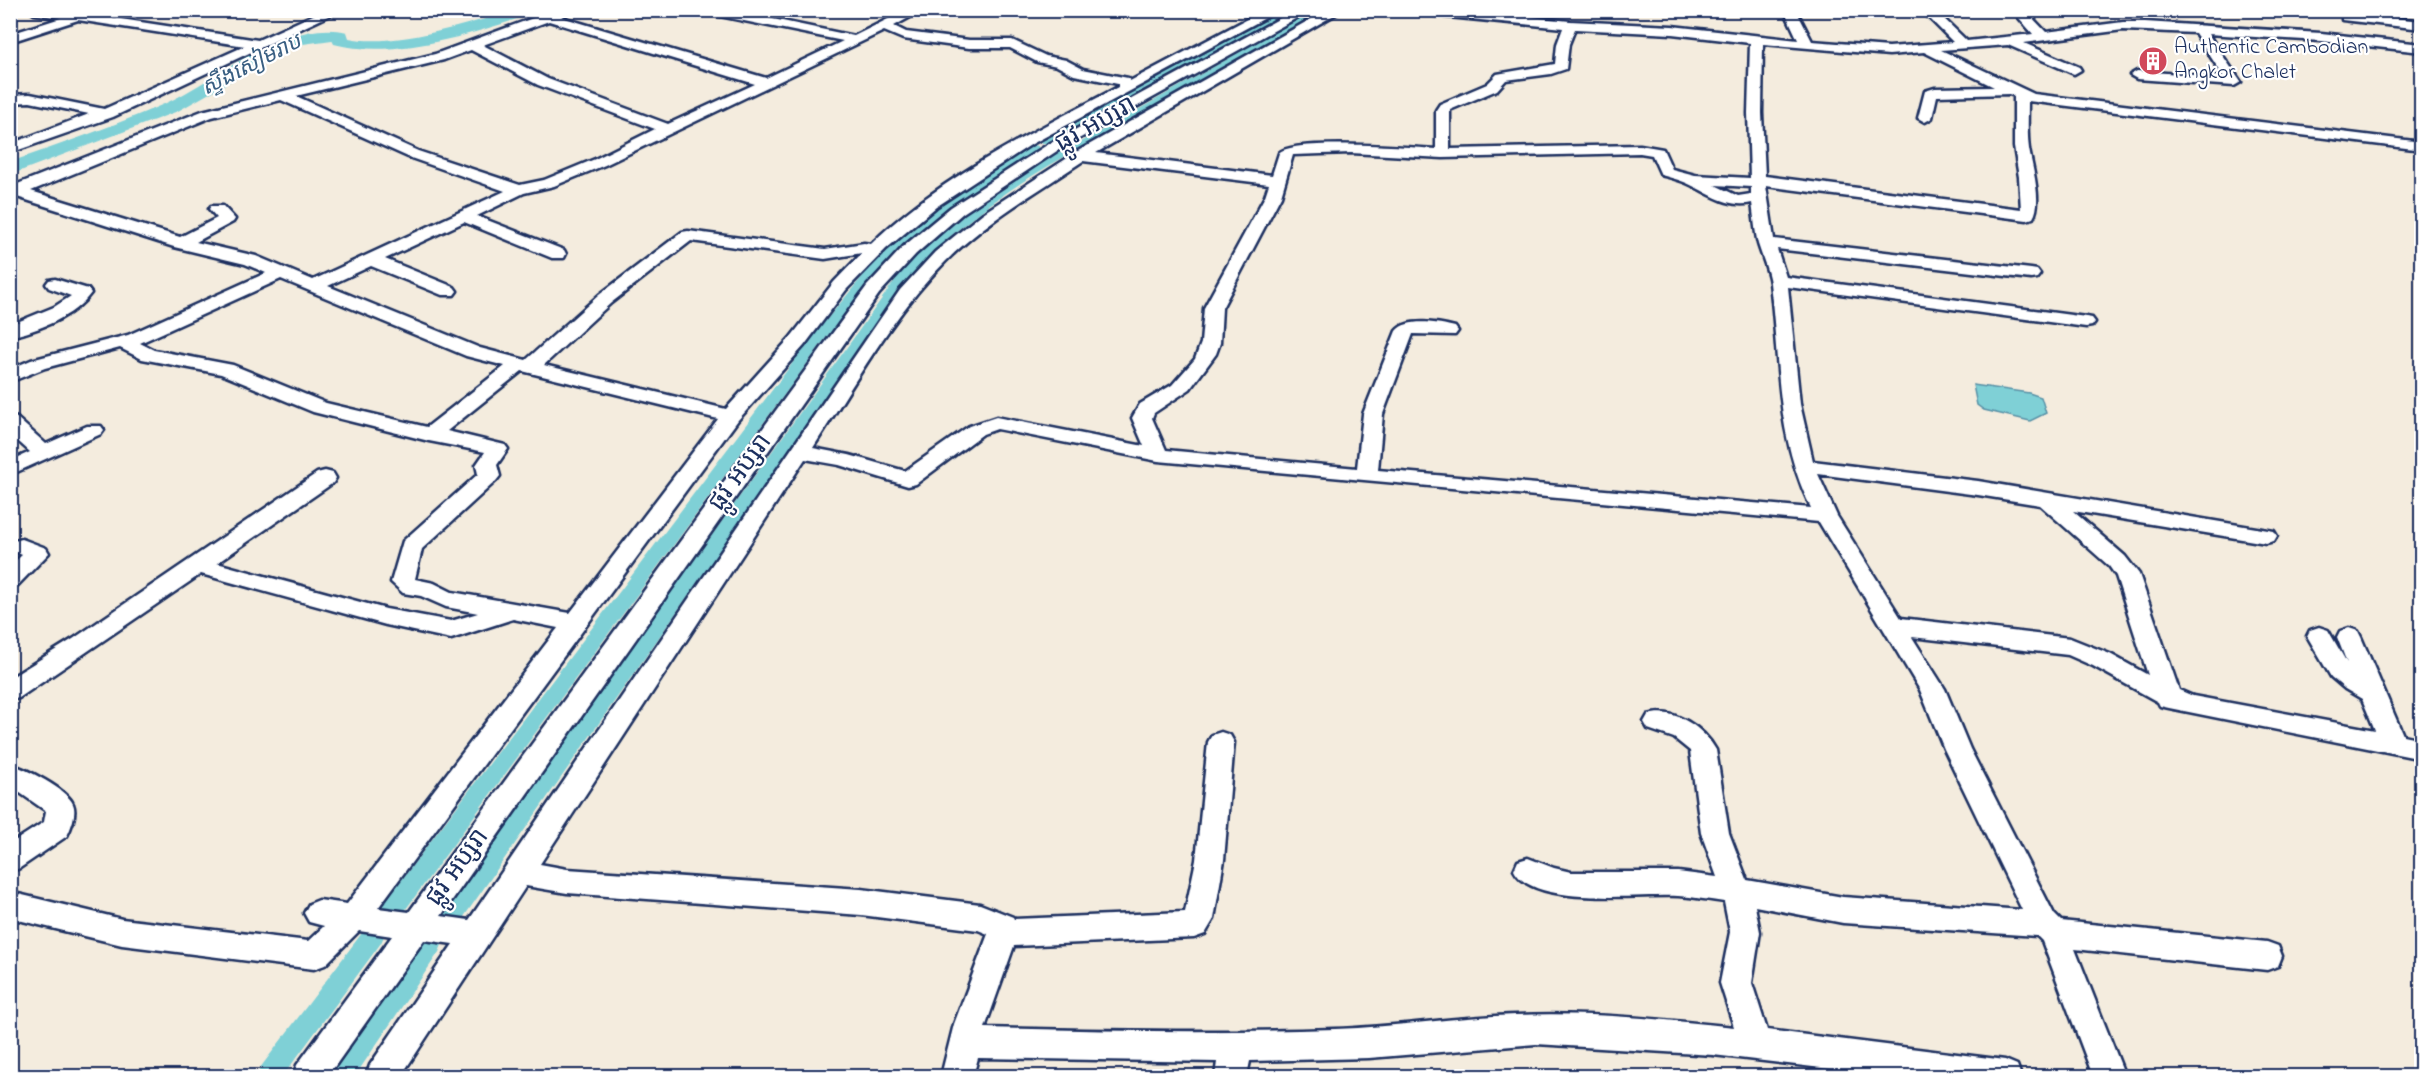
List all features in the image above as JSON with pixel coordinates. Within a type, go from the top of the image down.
[{"type":"street","points":[[34,10],[259,44]]},
{"type":"street","points":[[10,38],[97,10]]},
{"type":"street","points":[[10,149],[108,114],[335,10]]},
{"type":"street","points":[[13,192],[186,122],[281,95],[439,57],[568,10]]},
{"type":"street","points":[[710,10],[855,40]]},
{"type":"street","points":[[10,905],[122,932],[314,955],[354,917],[731,416],[797,342],[840,286],[876,250],[930,204],[1027,141],[1274,10]]},
{"type":"street","name":"ផ្លូវ អប្សរា","points":[[309,1077],[873,290],[910,250],[957,210],[1052,148],[1305,10]]},
{"type":"street","points":[[382,1077],[906,294],[940,256],[989,216],[1080,156],[1337,10]]},
{"type":"street","points":[[1417,10],[1570,25],[1634,23],[1757,40],[1889,51],[1965,46],[2123,26],[2188,24],[2421,48]]},
{"type":"street","points":[[1790,10],[1808,45]]},
{"type":"street","points":[[1927,10],[1965,46]]},
{"type":"street","points":[[2018,10],[2043,37]]},
{"type":"street","points":[[2412,10],[2421,19]]},
{"type":"street","points":[[314,286],[519,190],[555,181],[916,11]]},
{"type":"street","points":[[549,17],[767,83]]},
{"type":"street","points":[[2346,17],[2421,25]]},
{"type":"street","points":[[2137,75],[2234,82],[2188,24]]},
{"type":"street","points":[[1443,154],[1443,110],[1445,107],[1492,87],[1503,77],[1551,70],[1560,66],[1563,44],[1570,25]]},
{"type":"street","points":[[884,27],[903,35],[969,44],[1012,44],[1042,59],[1061,63],[1079,72],[1121,81],[1125,84],[1125,89]]},
{"type":"street","points":[[1757,40],[1754,138],[1759,186],[1766,243],[1779,281],[1787,386],[1803,466],[1812,492],[1932,689],[1957,749],[2048,928],[2109,1077]]},
{"type":"street","points":[[2009,41],[2074,70]]},
{"type":"street","points":[[472,45],[543,82],[668,129]]},
{"type":"street","points":[[1925,48],[2017,93]]},
{"type":"street","points":[[1925,118],[1930,94],[1935,92],[2017,93],[2124,110],[2421,146]]},
{"type":"street","points":[[1158,455],[1142,418],[1144,411],[1148,406],[1174,393],[1182,386],[1206,355],[1210,345],[1210,320],[1213,308],[1273,196],[1286,153],[1289,151],[1351,148],[1443,154],[1646,149],[1660,154],[1666,172],[1689,178],[2027,215],[2029,211],[2017,93]]},
{"type":"street","points":[[281,95],[413,154],[519,190]]},
{"type":"street","points":[[10,99],[30,98],[108,114]]},
{"type":"street","points":[[1027,141],[1080,156],[1278,180]]},
{"type":"street","points":[[13,192],[180,243],[250,260],[463,349],[670,403],[731,416]]},
{"type":"street","points":[[180,243],[227,219],[218,209]]},
{"type":"street","points":[[464,216],[558,254]]},
{"type":"street","points":[[429,435],[525,365],[614,291],[688,236],[825,254],[864,248],[876,250]]},
{"type":"street","points":[[1766,243],[2031,274]]},
{"type":"street","points":[[370,259],[448,291]]},
{"type":"street","points":[[10,376],[38,364],[93,348],[124,343],[282,272]]},
{"type":"street","points":[[1779,281],[2086,322]]},
{"type":"street","points":[[10,332],[66,308],[82,293],[55,284]]},
{"type":"street","points":[[1366,475],[1373,414],[1405,331],[1414,328],[1449,332]]},
{"type":"street","points":[[124,343],[149,355],[226,369],[320,408],[429,435],[498,449],[486,465],[489,476],[411,546],[403,582],[411,587],[426,589],[446,599],[574,622]]},
{"type":"street","points":[[10,357],[38,364]]},
{"type":"street","points":[[10,422],[43,453]]},
{"type":"street","points":[[800,452],[842,459],[908,479],[976,430],[996,423],[1158,455],[1826,516]]},
{"type":"street","points":[[10,469],[94,430]]},
{"type":"street","points":[[1803,466],[1978,488],[2266,536]]},
{"type":"street","points":[[10,691],[325,478]]},
{"type":"street","points":[[2047,500],[2117,561],[2127,574],[2169,699]]},
{"type":"street","points":[[10,579],[38,553],[22,546]]},
{"type":"street","points":[[198,566],[408,623],[451,630],[512,611]]},
{"type":"street","points":[[408,623],[405,603],[411,587]]},
{"type":"street","points":[[1895,626],[2070,647],[2091,655],[2169,699],[2421,749]]},
{"type":"street","points":[[2319,636],[2342,675],[2373,693]]},
{"type":"street","points":[[2349,637],[2394,744]]},
{"type":"street","points":[[1657,722],[1683,731],[1700,743],[1707,774],[1715,833],[1737,891],[1745,932],[1736,983],[1746,1010],[1754,1046]]},
{"type":"street","points":[[1003,933],[1194,924],[1199,919],[1210,860],[1221,742]]},
{"type":"street","points":[[10,774],[26,781],[61,807],[57,828],[10,860]]},
{"type":"street","points":[[1528,870],[1550,880],[1571,884],[1678,884],[1737,891],[1872,914],[2030,924],[2267,956]]},
{"type":"street","points":[[518,872],[567,881],[909,907],[986,919],[998,923],[1002,926],[1003,933],[970,1024],[957,1077]]},
{"type":"street","points":[[319,912],[477,934]]},
{"type":"street","points":[[966,1043],[1233,1061],[1499,1029],[1537,1029],[1663,1035],[2005,1077]]},
{"type":"water","points":[[1973,385],[2029,393],[2041,397],[2046,413],[2030,421],[1984,410],[1977,405]]},
{"type":"waterway","name":"ស្ទឹងសៀមរាប","points":[[10,169],[172,107],[254,60],[298,40],[319,35],[341,35],[340,41],[357,45],[405,42],[462,30],[530,10]]},
{"type":"waterway","points":[[1044,141],[1288,10]]},
{"type":"waterway","points":[[1072,150],[1321,10]]},
{"type":"waterway","points":[[392,910],[818,339],[876,268],[926,220],[982,180],[1034,148]]},
{"type":"waterway","points":[[453,914],[902,279],[934,245],[967,216],[1023,176],[1060,155]]},
{"type":"waterway","points":[[269,1076],[373,936]]},
{"type":"waterway","points":[[341,1076],[431,945]]},
{"type":"place","name":"Authentic Cambodian Angkor Chalet","points":[[2153,61]]}]
